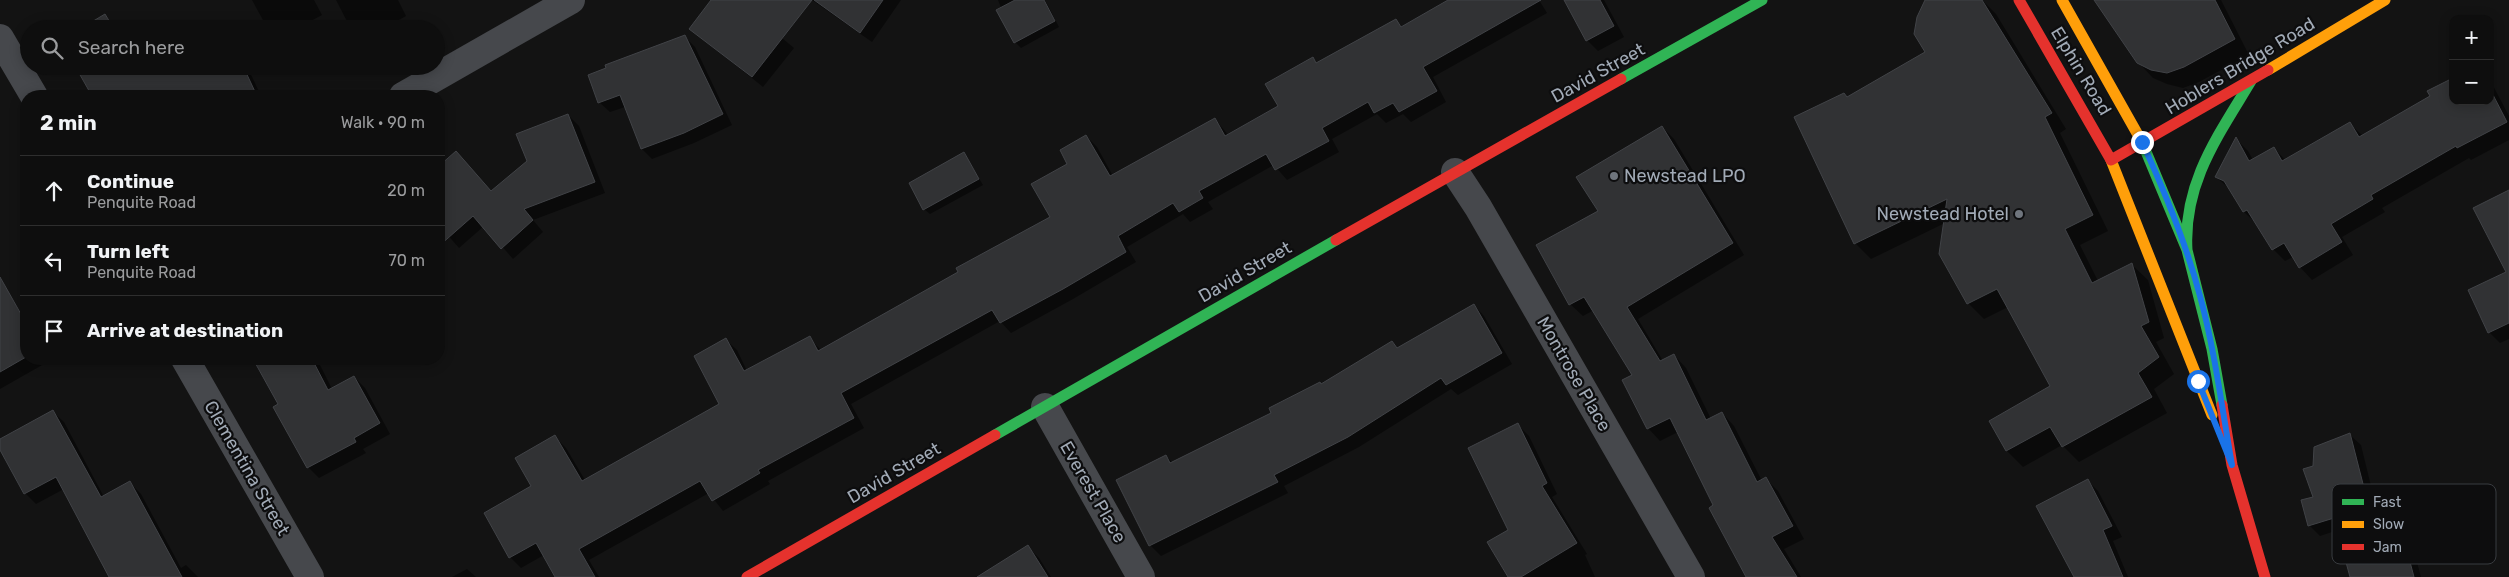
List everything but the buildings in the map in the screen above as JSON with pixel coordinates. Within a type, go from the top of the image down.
[{"type":"main road","name":"David Street","points":[[747,577],[1455,172],[1762,0]]},
{"type":"main road","name":"Elphin Road","points":[[2019,0],[2111,160],[2136,216],[2172,316],[2232,465]]},
{"type":"main road","name":"Elphin Road","points":[[2062,0],[2142,142],[2187,250]]},
{"type":"main road","name":"Hoblers Bridge Road","points":[[2111,160],[2180,122],[2385,0]]},
{"type":"main road","points":[[2253,77],[2210,150],[2199,175],[2188,214],[2185,237],[2212,349],[2232,465],[2265,577]]},
{"type":"street","points":[[445,72],[571,0]]},
{"type":"street","points":[[0,38],[20,72]]},
{"type":"street","points":[[22,75],[30,90]]},
{"type":"street","points":[[414,90],[440,75]]},
{"type":"street","name":"Montrose Place","points":[[1455,172],[1478,207],[1691,577]]},
{"type":"street","name":"Clementina Street","points":[[188,365],[310,577]]},
{"type":"street","name":"Everest Place","points":[[1045,407],[1141,577]]},
{"type":"traffic: fast","points":[[1621,79],[1762,0]]},
{"type":"traffic: fast","points":[[2187,250],[2187,226],[2197,182],[2215,141],[2251,81]]},
{"type":"traffic: fast","points":[[2142,142],[2187,250],[2212,349],[2222,405]]},
{"type":"traffic: fast","points":[[995,435],[1336,240]]},
{"type":"traffic: slow","points":[[2062,0],[2142,142]]},
{"type":"traffic: slow","points":[[2268,70],[2385,0]]},
{"type":"traffic: slow","points":[[2111,160],[2212,415]]},
{"type":"traffic: jam","points":[[2019,0],[2111,160],[2268,70]]},
{"type":"traffic: jam","points":[[1336,240],[1621,79]]},
{"type":"traffic: jam","points":[[2222,405],[2232,465],[2265,577]]},
{"type":"traffic: jam","points":[[747,577],[995,435]]},
{"type":"place","name":"Newstead LPO","points":[[1614,176]]},
{"type":"place","name":"Newstead Hotel","points":[[2019,214]]},
{"type":"route","points":[[2142,142],[2187,250],[2200,296],[2212,349],[2232,465],[2198,381]]}]
